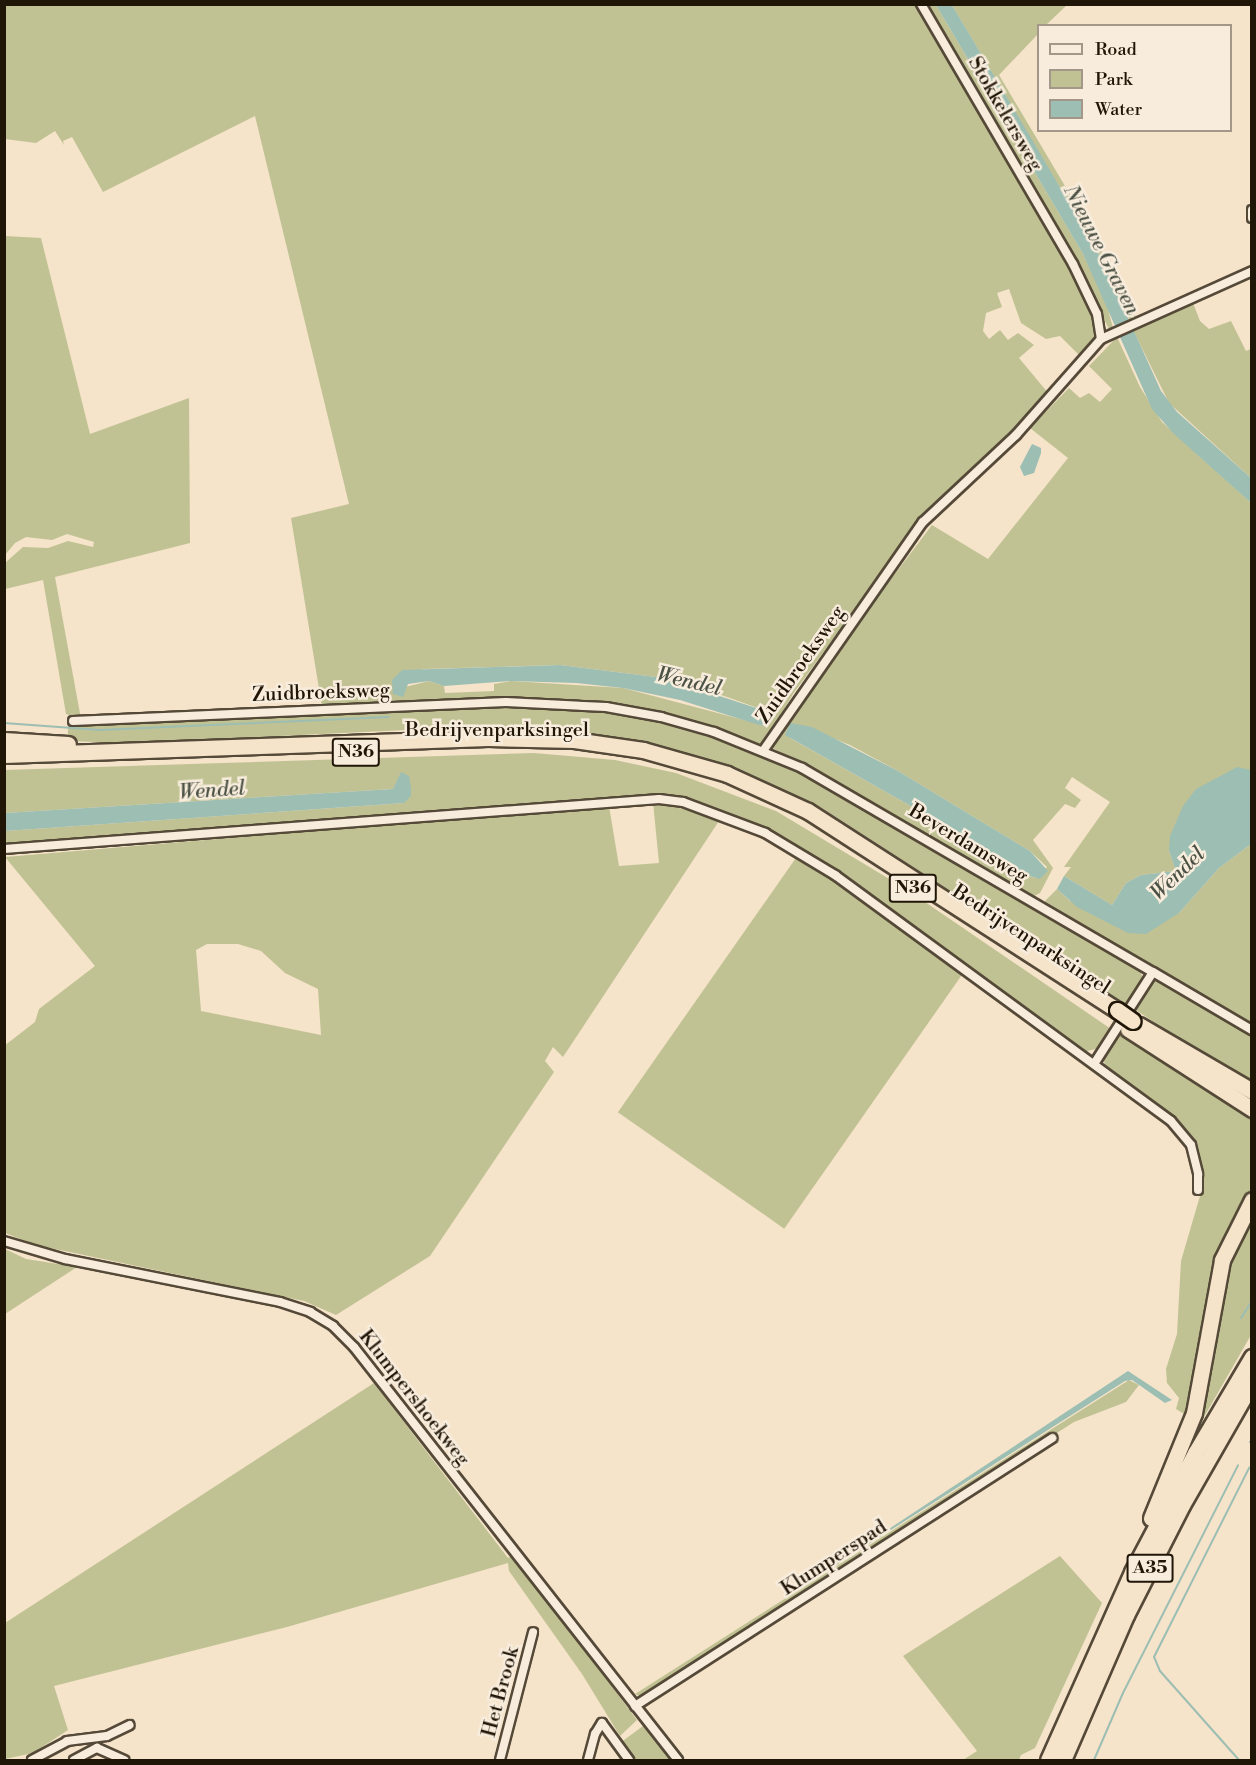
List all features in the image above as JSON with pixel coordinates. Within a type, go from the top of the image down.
[{"type":"highway","name":"Bedrijvenparksingel","points":[[4,755],[531,738],[603,743],[676,758],[746,781],[808,811],[1114,1014]]},
{"type":"highway","name":"N36","points":[[4,740],[112,751]]},
{"type":"highway","name":"Bedrijvenparksingel","points":[[4,764],[503,747],[565,748],[641,758],[724,782],[818,826],[1251,1099]]},
{"type":"highway","name":"Bedrijvenparksingel","points":[[1134,1025],[1251,1109]]},
{"type":"highway","points":[[1134,1025],[1251,1091]]},
{"type":"highway","name":"A35","points":[[1048,1761],[1132,1572],[1194,1413],[1222,1260],[1251,1200]]},
{"type":"highway","name":"A35","points":[[1132,1572],[1194,1453],[1251,1357]]},
{"type":"highway","name":"A35","points":[[1063,1761],[1131,1605],[1182,1505],[1251,1383]]},
{"type":"street","name":"Stokkelersweg","points":[[921,4],[1073,264],[1097,314],[1101,339]]},
{"type":"street","points":[[1251,210],[1251,218]]},
{"type":"street","points":[[1101,339],[1134,327],[1251,271]]},
{"type":"street","name":"Zuidbroeksweg","points":[[74,721],[506,702],[562,703],[661,717],[763,751],[923,522],[1016,435],[1101,339]]},
{"type":"street","name":"Beverdamsweg","points":[[763,751],[837,786],[1251,1030]]},
{"type":"street","points":[[4,849],[659,799],[682,802],[765,833],[808,858],[1094,1064],[1185,1136],[1197,1164],[1198,1190]]},
{"type":"street","points":[[1094,1064],[1153,972]]},
{"type":"street","name":"Klumpershoekweg","points":[[4,1241],[56,1257],[280,1302],[310,1312],[333,1326],[354,1347],[678,1761]]},
{"type":"street","name":"Klumperspad","points":[[635,1706],[1052,1438]]},
{"type":"street","name":"Het Brook","points":[[500,1761],[533,1632]]},
{"type":"street","points":[[588,1761],[594,1734],[602,1723],[629,1761]]},
{"type":"street","points":[[32,1761],[67,1741],[107,1736],[130,1725]]},
{"type":"street","points":[[74,1761],[98,1748],[124,1761]]},
{"type":"green space","points":[[5,5],[915,5],[1074,273],[1098,327],[1097,337],[1082,358],[1060,336],[1046,339],[1021,323],[1009,289],[997,293],[1002,307],[986,313],[983,331],[989,339],[1000,330],[1008,340],[1018,333],[1034,345],[1019,358],[1049,394],[921,518],[793,694],[762,746],[693,723],[562,700],[322,707],[291,518],[349,504],[255,116],[103,192],[72,137],[63,141],[64,145],[55,131],[36,143],[5,139]],"holes":[[[560,665],[664,678],[699,687],[769,712],[767,726],[623,688],[511,681],[494,684],[494,691],[445,693],[444,686],[429,681],[405,687],[392,680],[424,669]]]},
{"type":"green space","points":[[926,5],[936,5],[1083,254],[1106,302],[1113,328],[1109,329],[1068,246]]},
{"type":"green space","points":[[952,5],[1067,5],[1047,24],[1037,24],[1037,35],[999,75],[1087,223],[1136,319],[1130,321],[1100,256]]},
{"type":"green space","points":[[5,236],[41,238],[90,434],[189,398],[190,543],[55,577],[81,719],[66,714],[43,580],[5,589],[5,563],[23,547],[48,548],[68,541],[93,547],[94,542],[67,534],[52,540],[26,537],[15,543],[5,555]]},
{"type":"green space","points":[[1193,303],[1200,321],[1209,329],[1231,321],[1246,351],[1251,349],[1251,478],[1169,403],[1133,330]]},
{"type":"green space","points":[[1117,337],[1140,387],[1162,422],[1251,503],[1251,770],[1169,851],[1176,871],[1141,875],[1126,883],[1112,905],[1064,876],[1071,867],[1064,867],[1110,802],[1072,777],[1065,788],[1081,800],[1075,808],[1065,804],[1033,840],[1053,868],[1040,893],[1032,897],[771,747],[777,730],[932,525],[988,559],[1068,458],[1030,428],[1069,388],[1080,398],[1089,393],[1100,402],[1112,389],[1089,366]],"holes":[[[802,726],[850,745],[898,771],[1030,851],[1047,867],[1036,878],[1016,872],[925,814],[790,738]]]},
{"type":"green space","points":[[506,704],[632,713],[755,749],[809,773],[1137,967],[1144,979],[1129,1006],[822,808],[733,766],[646,742],[518,729],[427,729],[130,743],[67,741],[69,721]]},
{"type":"green space","points":[[534,753],[615,760],[676,773],[776,811],[906,889],[1111,1029],[1100,1048],[1083,1052],[823,863],[766,831],[683,800],[5,846],[5,831],[404,803],[397,783],[393,789],[5,813],[4,770]]},
{"type":"green space","points":[[653,802],[721,818],[563,1057],[553,1047],[545,1061],[554,1072],[430,1256],[336,1315],[304,1301],[36,1245],[5,1233],[4,1046],[35,1022],[39,1009],[95,966],[5,857],[609,806],[619,866],[659,863]],"holes":[[[207,944],[238,944],[261,951],[285,973],[318,989],[321,1035],[201,1011],[196,950]]]},
{"type":"green space","points":[[1251,844],[1251,1026],[1049,908],[1045,901],[1057,889],[1070,901],[1179,913],[1219,868]]},
{"type":"green space","points":[[798,855],[964,971],[784,1229],[618,1112]]},
{"type":"green space","points":[[1161,980],[1251,1033],[1251,1087],[1133,1008],[1150,982]]},
{"type":"green space","points":[[1116,1032],[1251,1118],[1251,1189],[1223,1239],[1215,1263],[1186,1415],[1176,1409],[1179,1398],[1167,1383],[1166,1369],[1177,1334],[1181,1261],[1202,1189],[1200,1163],[1182,1126],[1105,1067],[1103,1055]]},
{"type":"green space","points":[[1251,1208],[1251,1335],[1180,1459],[1225,1263]]},
{"type":"green space","points":[[5,1249],[26,1259],[77,1267],[5,1314]]},
{"type":"green space","points":[[1129,1380],[1139,1385],[1126,1402],[1074,1422],[642,1697],[635,1694]]},
{"type":"green space","points":[[374,1383],[508,1558],[513,1555],[637,1720],[620,1736],[582,1674],[509,1571],[508,1563],[287,1627],[54,1686],[68,1730],[33,1753],[5,1759],[5,1623]]},
{"type":"green space","points":[[1060,1556],[1102,1603],[1035,1748],[1021,1755],[1019,1760],[963,1760],[977,1751],[903,1656]]},
{"type":"green space","points":[[643,1726],[647,1727],[673,1760],[633,1760],[620,1743]]},
{"type":"water","points":[[936,5],[952,5],[1100,256],[1161,391],[1177,412],[1251,478],[1251,503],[1173,433],[1152,409],[1083,254]]},
{"type":"water","points":[[1032,444],[1041,448],[1041,453],[1034,473],[1024,476],[1020,467]]},
{"type":"water","points":[[560,665],[664,678],[769,712],[772,718],[767,726],[759,725],[680,700],[623,688],[576,683],[511,681],[444,686],[429,681],[408,684],[403,697],[393,694],[392,680],[402,670]]},
{"type":"water","points":[[790,723],[812,727],[898,771],[1030,851],[1048,871],[1040,879],[1016,872],[925,814],[785,735]]},
{"type":"water","name":"Wendel","points":[[1237,767],[1251,770],[1251,844],[1219,868],[1179,913],[1146,934],[1128,933],[1077,907],[1057,889],[1064,876],[1112,905],[1126,883],[1141,875],[1176,871],[1169,851],[1170,836],[1183,806],[1196,789]]},
{"type":"water","points":[[401,772],[409,776],[411,788],[411,796],[404,803],[5,831],[5,813],[393,789]]},
{"type":"water","points":[[1128,1371],[1172,1400],[1165,1403],[1132,1380],[1125,1381],[795,1591]]},
{"type":"waterway","points":[[4,723],[100,730],[389,717]]},
{"type":"waterway","points":[[1241,1318],[1252,1301]]},
{"type":"waterway","points":[[1094,1760],[1123,1693],[1238,1465]]},
{"type":"waterway","points":[[1239,1760],[1160,1671],[1154,1657],[1249,1468]]},
{"type":"water label","name":"Nieuwe Graven","points":[[1101,250]]}]
